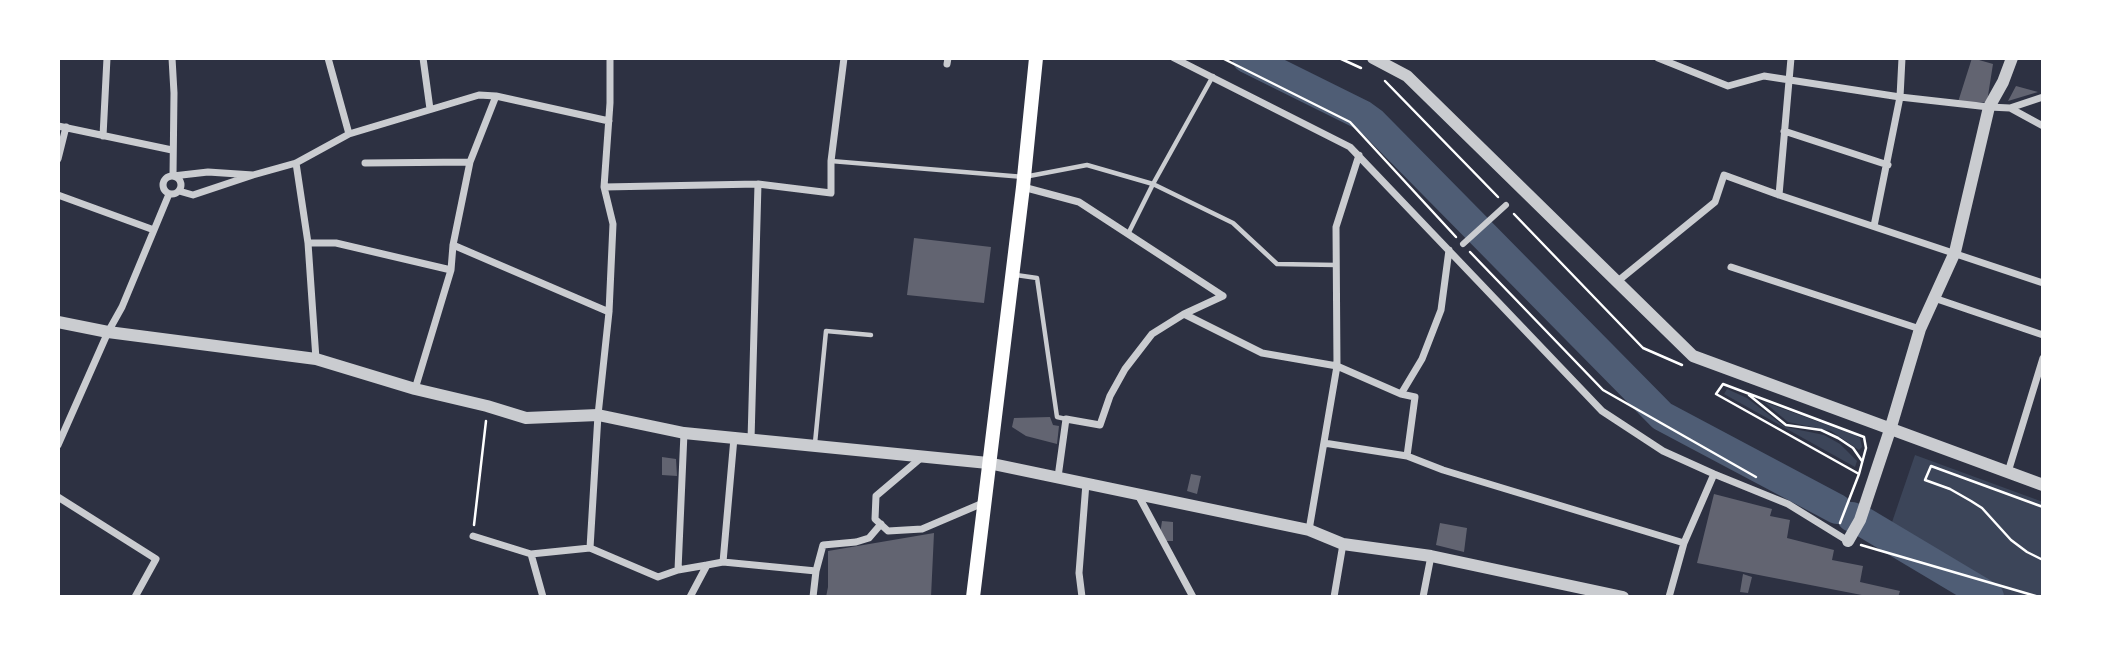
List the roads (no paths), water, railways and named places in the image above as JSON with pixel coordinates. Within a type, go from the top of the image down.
[{"type":"main road","points":[[973,597],[1023,182],[1035,58]]},
{"type":"street","points":[[103,136],[107,58]]},
{"type":"street","points":[[172,58],[173,176]]},
{"type":"street","points":[[328,58],[349,134]]},
{"type":"street","points":[[423,58],[430,108]]},
{"type":"street","points":[[590,548],[598,415],[609,312],[613,224],[604,187],[610,58]]},
{"type":"street","points":[[604,187],[758,184],[831,193],[831,161],[844,58]]},
{"type":"street","points":[[1174,58],[1350,147],[1602,411],[1663,451],[1788,504],[1848,541],[1860,520],[1920,329],[1955,252],[1989,107],[2012,58]]},
{"type":"street","points":[[1374,58],[1407,76],[1693,356],[2043,485]]},
{"type":"street","points":[[1658,58],[1728,86],[1764,76],[1900,97],[2010,108],[2043,97]]},
{"type":"street","points":[[1684,68],[1685,58]]},
{"type":"street","points":[[1779,195],[1791,58]]},
{"type":"street","points":[[1874,226],[1900,97],[1902,58]]},
{"type":"street","points":[[169,194],[179,191],[193,195],[296,163],[349,134],[479,95],[496,96],[609,121]]},
{"type":"street","points":[[415,389],[451,270],[453,245],[470,162],[496,96]]},
{"type":"street","points":[[2010,108],[2043,126]]},
{"type":"street","points":[[58,159],[62,127],[172,150]]},
{"type":"street","points":[[1784,131],[1888,165]]},
{"type":"street","points":[[1309,530],[1337,366],[1336,227],[1359,155]]},
{"type":"street","points":[[365,163],[470,162]]},
{"type":"street","points":[[296,163],[308,243],[316,359]]},
{"type":"street","points":[[169,194],[162,183],[166,177],[208,172],[253,175]]},
{"type":"street","points":[[1618,281],[1715,202],[1724,174],[2043,283]]},
{"type":"street","points":[[173,176],[181,183],[179,191]]},
{"type":"street","points":[[1023,182],[1079,202],[1223,296],[1184,314],[1152,334],[1125,369],[1110,396],[1100,425],[1066,419],[1058,477]]},
{"type":"street","points":[[751,441],[758,184]]},
{"type":"street","points":[[58,445],[108,332],[122,307],[169,194]]},
{"type":"street","points":[[58,195],[154,230]]},
{"type":"street","points":[[1462,244],[1506,205]]},
{"type":"street","points":[[308,243],[336,243],[451,270]]},
{"type":"street","points":[[453,245],[609,312]]},
{"type":"street","points":[[1401,394],[1422,359],[1441,310],[1449,250]]},
{"type":"street","points":[[1731,267],[1920,329]]},
{"type":"street","points":[[1934,298],[2043,335]]},
{"type":"street","points":[[1184,314],[1262,353],[1337,366],[1401,394],[1415,397],[1407,456]]},
{"type":"street","points":[[58,322],[108,332],[316,359],[415,389],[526,418],[598,415],[684,433],[988,463],[1309,530],[1343,544],[1431,556],[1623,597]]},
{"type":"street","points":[[2008,472],[2041,373],[2043,358]]},
{"type":"street","points":[[678,570],[684,433]]},
{"type":"street","points":[[723,562],[734,439]]},
{"type":"street","points":[[1324,443],[1407,456],[1443,470],[1684,544]]},
{"type":"street","points":[[922,457],[876,496],[875,519],[888,531],[922,529],[984,502]]},
{"type":"street","points":[[1669,597],[1684,544],[1714,474]]},
{"type":"street","points":[[1082,597],[1079,573],[1086,483]]},
{"type":"street","points":[[1137,492],[1192,597]]},
{"type":"street","points":[[58,497],[156,559],[135,597]]},
{"type":"street","points":[[813,597],[823,545],[869,538],[881,524]]},
{"type":"street","points":[[473,536],[531,554],[590,548],[658,577],[678,570],[723,562],[816,571]]},
{"type":"street","points":[[1334,597],[1343,544]]},
{"type":"street","points":[[531,554],[543,597]]},
{"type":"street","points":[[1423,597],[1431,556]]},
{"type":"street","points":[[690,597],[707,565]]},
{"type":"lane","points":[[1128,234],[1213,76]]},
{"type":"lane","points":[[831,161],[1023,182],[1087,165],[1153,184],[1233,223],[1277,264],[1336,265]]},
{"type":"lane","points":[[1012,274],[1037,278],[1058,417],[1066,419]]},
{"type":"lane","points":[[815,447],[826,331],[871,335]]},
{"type":"waterway","points":[[1247,58],[1373,123],[1662,416],[1837,509]]},
{"type":"waterway","points":[[1852,517],[1989,597]]}]
